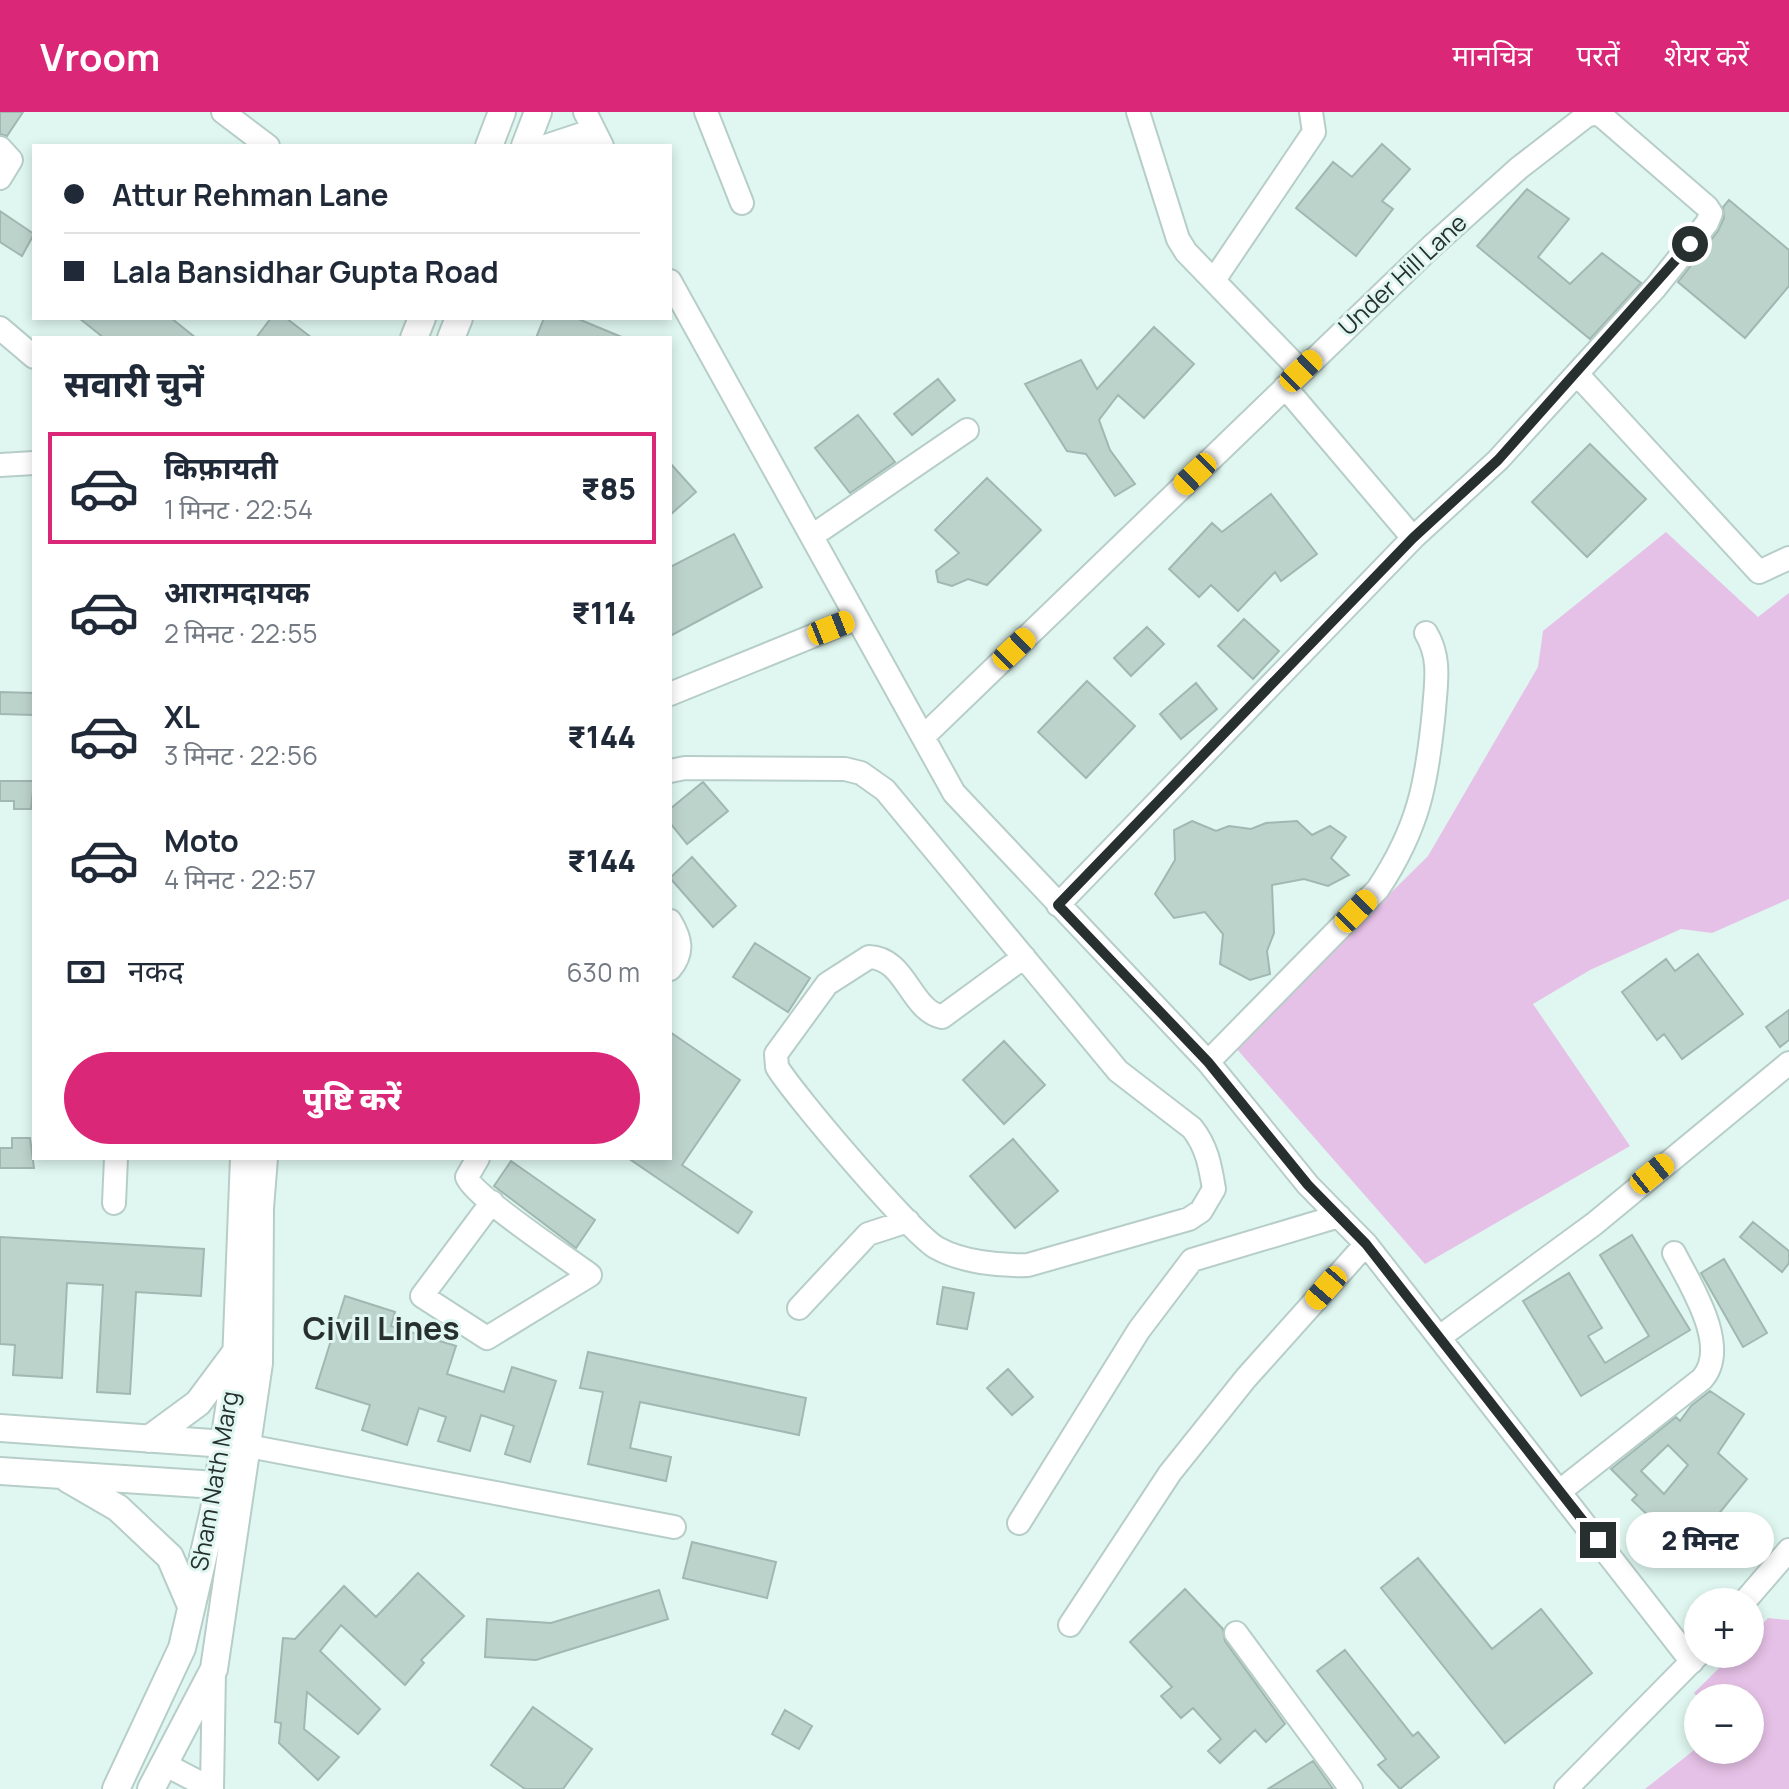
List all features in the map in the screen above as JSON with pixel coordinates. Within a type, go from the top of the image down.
[{"type":"main road","points":[[490,144],[502,112]]},
{"type":"main road","points":[[526,144],[538,112]]},
{"type":"main road","name":"Sham Nath Marg","points":[[236,1445],[236,1351],[244,1160]]},
{"type":"main road","name":"Sham Nath Marg","points":[[151,1789],[214,1669],[236,1445],[259,1363],[260,1208],[264,1160]]},
{"type":"main road","points":[[149,1439],[198,1403],[236,1351]]},
{"type":"main road","points":[[0,1428],[236,1445]]},
{"type":"main road","points":[[2,1475],[61,1475],[230,1486]]},
{"type":"main road","points":[[61,1475],[118,1508],[170,1557],[191,1606]]},
{"type":"main road","name":"Sham Nath Marg","points":[[116,1789],[182,1648],[191,1606],[230,1486]]},
{"type":"street","points":[[223,112],[265,144]]},
{"type":"street","points":[[706,112],[742,203]]},
{"type":"street","points":[[1138,112],[1178,239],[1293,379],[1413,538]]},
{"type":"street","points":[[1214,280],[1314,132],[1311,112]]},
{"type":"street","name":"Under Hill Lane","points":[[924,736],[1431,247],[1519,168],[1591,113],[1603,117],[1711,213],[1707,223],[1656,287],[1577,374]]},
{"type":"street","points":[[552,144],[593,129]]},
{"type":"street","points":[[0,148],[11,160],[0,178]]},
{"type":"street","points":[[672,285],[954,793],[1208,1062],[1308,1185],[1366,1244],[1684,1643]]},
{"type":"street","points":[[0,328],[32,355]]},
{"type":"street","points":[[1058,905],[1413,538],[1498,460],[1577,374],[1759,572],[1789,558]]},
{"type":"street","points":[[812,536],[967,430]]},
{"type":"street","points":[[0,465],[32,463]]},
{"type":"street","points":[[672,693],[857,618]]},
{"type":"street","points":[[1208,1062],[1378,889],[1399,856],[1427,781],[1438,667],[1426,633]]},
{"type":"street","points":[[672,771],[685,768],[845,769],[874,780],[1024,957],[1118,1071],[1201,1140],[1208,1153],[1214,1189],[1201,1211],[1189,1219],[1028,1265],[1006,1266],[947,1253],[932,1245],[908,1221],[784,1079],[777,1067],[776,1054],[827,984],[869,957],[893,965],[932,1013],[942,1017],[1024,957]]},
{"type":"street","points":[[672,926],[681,946],[672,966]]},
{"type":"street","points":[[1441,1336],[1594,1224],[1789,1063]]},
{"type":"street","points":[[114,1203],[116,1160]]},
{"type":"street","points":[[477,1160],[469,1171],[469,1183],[590,1275],[487,1338],[422,1296],[492,1202]]},
{"type":"street","points":[[1019,1523],[1139,1330],[1192,1260],[1339,1216]]},
{"type":"street","points":[[799,1308],[868,1234],[908,1221]]},
{"type":"street","points":[[1070,1625],[1170,1473],[1246,1378],[1366,1244]]},
{"type":"street","points":[[1560,1491],[1702,1379],[1710,1369],[1707,1319],[1674,1253]]},
{"type":"street","points":[[236,1445],[674,1527]]},
{"type":"street","points":[[1756,1588],[1789,1550]]},
{"type":"street","points":[[1236,1633],[1351,1789]]},
{"type":"street","points":[[1566,1789],[1686,1668]]},
{"type":"street","points":[[164,1764],[212,1789],[214,1669]]},
{"type":"shaded area","points":[[1666,532],[1758,617],[1789,593],[1789,899],[1712,933],[1681,929],[1590,970],[1533,1004],[1630,1146],[1425,1264],[1235,1047],[1428,856],[1538,667],[1543,631]]},
{"type":"shaded area","points":[[1768,1618],[1789,1620],[1789,1789],[1645,1789],[1684,1758],[1684,1764],[1764,1764],[1764,1684],[1703,1684],[1719,1668],[1764,1668],[1764,1622]]},
{"type":"building","points":[[0,112],[23,112],[7,136],[0,134]]},
{"type":"building","points":[[1382,144],[1410,169],[1382,201],[1393,209],[1356,256],[1296,208],[1333,162],[1352,177]]},
{"type":"building","points":[[1527,189],[1569,219],[1538,257],[1570,284],[1602,253],[1641,283],[1590,339],[1477,246]]},
{"type":"building","points":[[1729,200],[1789,250],[1789,286],[1745,338],[1678,282],[1718,231],[1724,218],[1723,207]]},
{"type":"building","points":[[0,211],[32,233],[22,256],[0,242]]},
{"type":"building","points":[[82,320],[174,320],[194,336],[102,336]]},
{"type":"building","points":[[270,320],[289,320],[309,336],[258,336]]},
{"type":"building","points":[[543,320],[581,320],[619,336],[537,336]]},
{"type":"building","points":[[1154,327],[1194,364],[1144,418],[1118,395],[1099,420],[1110,450],[1135,484],[1115,496],[1086,454],[1067,451],[1025,384],[1081,360],[1097,389]]},
{"type":"building","points":[[938,379],[955,400],[912,435],[894,414]]},
{"type":"building","points":[[858,415],[895,462],[850,493],[815,448]]},
{"type":"building","points":[[1590,444],[1646,499],[1587,557],[1532,502]]},
{"type":"building","points":[[672,465],[696,492],[672,513]]},
{"type":"building","points":[[987,478],[1041,530],[987,585],[968,579],[952,586],[938,582],[936,571],[959,553],[935,530]]},
{"type":"building","points":[[1271,494],[1317,554],[1281,581],[1275,572],[1238,611],[1211,585],[1199,597],[1169,569],[1212,523],[1222,532]]},
{"type":"building","points":[[734,534],[762,587],[672,635],[672,566]]},
{"type":"building","points":[[1244,619],[1279,651],[1253,679],[1218,646]]},
{"type":"building","points":[[1147,627],[1164,644],[1131,676],[1114,658]]},
{"type":"building","points":[[1087,681],[1135,726],[1086,778],[1038,732]]},
{"type":"building","points":[[1196,683],[1217,709],[1181,739],[1160,714]]},
{"type":"building","points":[[0,692],[32,693],[32,715],[0,714]]},
{"type":"building","points":[[0,781],[32,781],[31,809],[14,809],[14,801],[0,801]]},
{"type":"building","points":[[703,782],[728,811],[687,844],[672,825],[672,807]]},
{"type":"building","points":[[1192,821],[1216,831],[1229,826],[1251,829],[1266,823],[1297,821],[1312,835],[1330,826],[1346,837],[1331,858],[1349,875],[1328,886],[1304,879],[1272,885],[1274,933],[1267,951],[1270,974],[1250,980],[1220,964],[1223,934],[1205,912],[1174,918],[1155,894],[1175,860],[1174,830]]},
{"type":"building","points":[[692,857],[736,906],[713,927],[672,880],[672,876]]},
{"type":"building","points":[[755,943],[810,978],[788,1012],[733,977]]},
{"type":"building","points":[[1698,954],[1743,1014],[1682,1059],[1664,1034],[1657,1040],[1622,992],[1666,959],[1675,971]]},
{"type":"building","points":[[1789,1010],[1789,1040],[1780,1047],[1766,1027]]},
{"type":"building","points":[[672,1033],[740,1080],[682,1165],[752,1212],[738,1233],[631,1160],[672,1160]]},
{"type":"building","points":[[1004,1041],[1045,1085],[1004,1124],[963,1080]]},
{"type":"building","points":[[12,1138],[30,1138],[34,1168],[0,1168],[0,1148],[12,1148]]},
{"type":"building","points":[[1013,1139],[1058,1191],[1015,1228],[970,1176]]},
{"type":"building","points":[[511,1161],[595,1220],[576,1248],[494,1186]]},
{"type":"building","points":[[1753,1222],[1789,1251],[1789,1263],[1782,1272],[1740,1237]]},
{"type":"building","points":[[1632,1235],[1690,1330],[1581,1396],[1523,1301],[1569,1273],[1602,1328],[1588,1336],[1605,1363],[1649,1336],[1600,1255]]},
{"type":"building","points":[[0,1237],[204,1249],[201,1296],[136,1292],[130,1394],[97,1392],[103,1285],[67,1283],[62,1378],[13,1375],[15,1345],[0,1344]]},
{"type":"building","points":[[1724,1259],[1767,1333],[1743,1347],[1701,1273]]},
{"type":"building","points":[[943,1287],[974,1293],[967,1329],[937,1324]]},
{"type":"building","points":[[345,1296],[395,1312],[391,1326],[456,1346],[447,1374],[504,1392],[512,1367],[556,1381],[530,1462],[505,1454],[514,1426],[481,1415],[470,1451],[438,1441],[446,1417],[419,1408],[407,1445],[362,1430],[370,1405],[316,1388]]},
{"type":"building","points":[[588,1352],[806,1398],[799,1435],[640,1402],[630,1448],[671,1457],[666,1481],[588,1464],[603,1392],[580,1388]]},
{"type":"building","points":[[1008,1369],[1033,1397],[1012,1415],[987,1388]]},
{"type":"building","points":[[1710,1391],[1744,1414],[1718,1453],[1747,1479],[1704,1532],[1707,1535],[1688,1554],[1632,1500],[1637,1495],[1611,1469],[1676,1417],[1680,1421],[1691,1406]],"holes":[[[1668,1445],[1688,1465],[1664,1494],[1641,1471]]]},
{"type":"building","points":[[692,1542],[776,1562],[767,1598],[683,1578]]},
{"type":"building","points":[[1418,1558],[1492,1649],[1541,1609],[1592,1673],[1505,1743],[1381,1588]]},
{"type":"building","points":[[418,1573],[464,1616],[421,1660],[424,1663],[405,1685],[341,1625],[320,1651],[380,1709],[358,1734],[307,1692],[304,1729],[339,1757],[318,1780],[279,1743],[281,1723],[275,1722],[283,1638],[295,1639],[344,1586],[376,1617]]},
{"type":"building","points":[[1185,1589],[1223,1629],[1225,1641],[1285,1724],[1266,1742],[1255,1730],[1220,1763],[1208,1751],[1221,1739],[1193,1708],[1181,1718],[1161,1696],[1172,1687],[1130,1642]]},
{"type":"building","points":[[659,1590],[668,1619],[536,1660],[485,1657],[487,1619],[551,1623]]},
{"type":"building","points":[[1345,1650],[1413,1736],[1418,1732],[1439,1757],[1400,1789],[1378,1765],[1386,1759],[1317,1671]]},
{"type":"building","points":[[533,1707],[592,1749],[563,1789],[525,1789],[491,1765]]},
{"type":"building","points":[[785,1710],[812,1726],[799,1749],[772,1734]]},
{"type":"building","points":[[1313,1761],[1333,1789],[1268,1789]]},
{"type":"district","name":"Civil Lines","points":[[381,1329]]},
{"type":"route","points":[[1598,1540],[1366,1244],[1308,1185],[1208,1062],[1058,905],[1413,538],[1498,460],[1656,287],[1690,244]]}]
